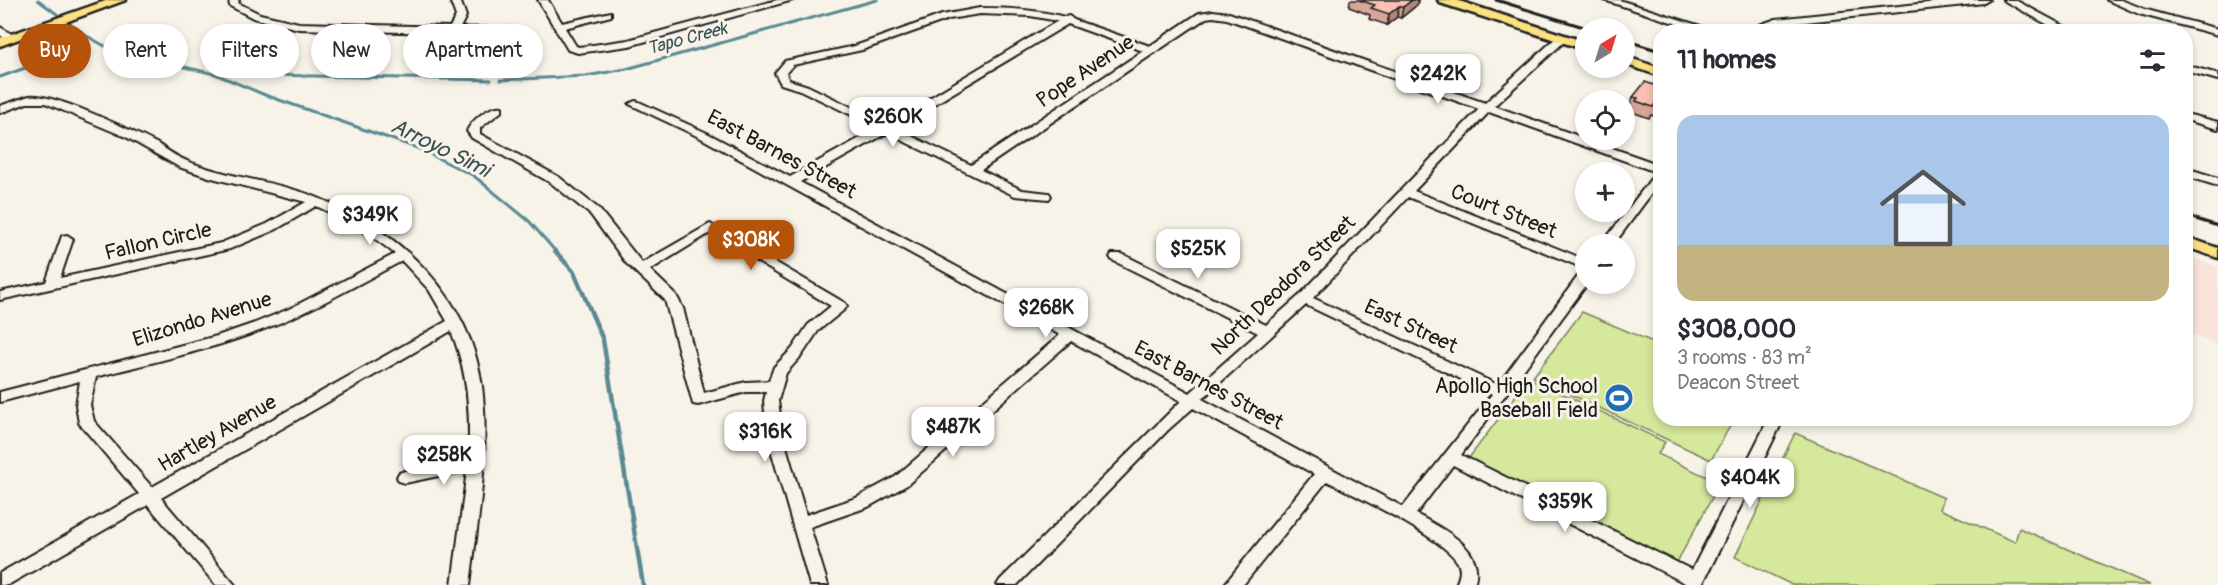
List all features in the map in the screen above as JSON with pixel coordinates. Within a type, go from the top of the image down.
[{"type":"main road","points":[[5,40],[120,0]]},
{"type":"main road","points":[[1444,0],[1575,42]]},
{"type":"main road","points":[[1635,64],[1653,70]]},
{"type":"main road","points":[[2193,244],[2218,253]]},
{"type":"street","points":[[455,0],[461,16],[457,24]]},
{"type":"street","points":[[543,0],[572,48],[578,50],[629,43],[760,3],[788,0]]},
{"type":"street","points":[[1611,0],[1688,24]]},
{"type":"street","points":[[1770,24],[1984,0]]},
{"type":"street","points":[[2008,0],[2054,24]]},
{"type":"street","points":[[2112,0],[2144,12],[2188,24]]},
{"type":"street","points":[[233,2],[257,16],[299,26],[403,29]]},
{"type":"street","points":[[1045,196],[1019,193],[804,88],[785,82],[781,78],[781,70],[789,63],[877,42],[966,12],[1021,10],[1069,19],[1151,50]]},
{"type":"street","points":[[559,27],[607,15]]},
{"type":"street","name":"Pope Avenue","points":[[972,170],[1203,15],[1224,15],[1487,107]]},
{"type":"street","points":[[791,182],[833,160],[1069,19]]},
{"type":"street","points":[[2193,25],[2218,32]]},
{"type":"street","points":[[0,30],[5,40]]},
{"type":"street","name":"North Deodora Street","points":[[1006,585],[1163,426],[1194,401],[1266,331],[1304,299],[1487,107],[1562,38]]},
{"type":"street","points":[[2193,70],[2218,76]]},
{"type":"street","points":[[0,110],[26,100],[40,99],[55,104],[124,132],[194,168],[316,201],[363,223],[405,254],[434,286],[456,322],[474,384],[477,420],[476,462],[461,585]]},
{"type":"street","name":"East Barnes Street","points":[[635,104],[703,135],[791,182],[1405,516],[1460,550],[1468,564],[1469,579],[1465,585]]},
{"type":"street","points":[[1487,107],[1653,166]]},
{"type":"street","points":[[498,109],[475,126],[473,131],[476,136],[555,180],[595,212],[631,260],[670,298],[676,308],[698,400],[746,387],[774,386]]},
{"type":"street","points":[[2193,119],[2218,126]]},
{"type":"street","points":[[2193,174],[2218,182]]},
{"type":"street","points":[[1615,234],[1653,183]]},
{"type":"street","name":"Court Street","points":[[1407,192],[1575,261]]},
{"type":"street","name":"Fallon Circle","points":[[0,296],[225,246],[271,227],[316,201]]},
{"type":"street","points":[[642,269],[710,228],[840,306],[813,328],[797,352],[779,372],[774,386],[772,418],[774,436],[819,585]]},
{"type":"street","points":[[51,285],[67,239]]},
{"type":"street","name":"Elizondo Avenue","points":[[0,397],[220,340],[260,326],[294,312],[405,254]]},
{"type":"street","points":[[1117,257],[1266,331]]},
{"type":"street","points":[[1405,516],[1501,392],[1575,290]]},
{"type":"street","name":"East Street","points":[[1304,299],[1501,392]]},
{"type":"street","name":"Hartley Avenue","points":[[0,581],[456,322]]},
{"type":"street","points":[[801,524],[862,503],[901,481],[1070,334]]},
{"type":"street","points":[[89,374],[83,405],[87,423],[226,585]]},
{"type":"street","points":[[1450,456],[1694,582],[1773,426]]},
{"type":"street","points":[[405,477],[476,462]]},
{"type":"street","points":[[1233,585],[1325,472]]},
{"type":"shaded area","points":[[2193,258],[2218,267],[2218,345],[2193,336]]},
{"type":"green space","name":"Apollo High School Baseball Field","points":[[1582,312],[1653,342],[1653,426],[1730,426],[1711,460],[1533,377]]},
{"type":"green space","points":[[1529,378],[1665,442],[1658,454],[1720,483],[1676,564],[1469,458]]},
{"type":"green space","points":[[1795,433],[1944,498],[1940,509],[2015,542],[2019,528],[2150,585],[1792,585],[1735,557]]},
{"type":"building","points":[[1359,0],[1412,0],[1389,14],[1371,8],[1375,5]]},
{"type":"building","points":[[1645,82],[1653,85],[1653,107],[1636,101],[1638,98],[1635,97],[1635,94]]},
{"type":"waterway","name":"Arroyo Simi","points":[[38,0],[85,35],[114,51],[215,74],[265,95],[417,148],[474,176],[529,221],[556,252]]},
{"type":"waterway","name":"Tapo Creek","points":[[500,80],[586,76],[626,69],[877,0]]},
{"type":"waterway","points":[[0,77],[18,71]]},
{"type":"waterway","name":"Tapo Creek","points":[[299,76],[491,80]]},
{"type":"waterway","name":"Arroyo Simi","points":[[555,251],[574,272],[603,340],[643,585]]},
{"type":"railway","points":[[1496,0],[1575,24]]},
{"type":"railway","points":[[1635,43],[1653,49]]},
{"type":"railway","points":[[2193,218],[2218,226]]},
{"type":"place","name":"Apollo High School Baseball Field","points":[[1619,398]]}]
